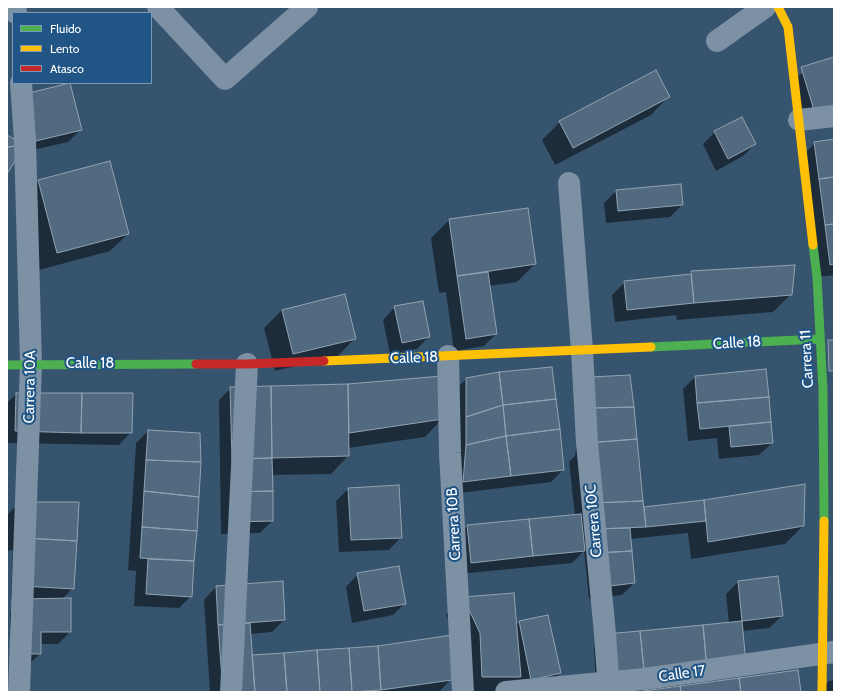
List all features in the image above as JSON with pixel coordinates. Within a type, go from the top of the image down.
[{"type":"street","points":[[158,7],[225,80],[307,7]]},
{"type":"street","points":[[717,41],[765,7]]},
{"type":"street","name":"Carrera 11","points":[[778,7],[788,27],[817,277],[820,339],[828,389],[824,483],[828,653],[822,692]]},
{"type":"street","name":"Carrera 10A","points":[[18,692],[32,364],[25,141],[21,84]]},
{"type":"street","points":[[799,120],[834,116]]},
{"type":"street","name":"Carrera 10C","points":[[569,183],[582,350],[587,443],[609,688]]},
{"type":"street","name":"Calle 18","points":[[7,365],[247,364],[820,339]]},
{"type":"street","name":"Carrera 10B","points":[[448,356],[450,453],[463,692]]},
{"type":"street","points":[[231,692],[247,364]]},
{"type":"street","name":"Calle 17","points":[[506,692],[609,688],[828,653]]},
{"type":"building","points":[[834,57],[834,111],[816,117],[801,67]]},
{"type":"building","points":[[656,70],[670,97],[573,148],[559,121]]},
{"type":"building","points":[[70,84],[82,130],[36,141],[25,94]]},
{"type":"building","points":[[742,117],[756,144],[728,159],[714,131]]},
{"type":"building","points":[[7,135],[25,145],[7,147]]},
{"type":"building","points":[[834,139],[834,177],[819,179],[814,142]]},
{"type":"building","points":[[25,145],[7,174],[7,147]]},
{"type":"building","points":[[110,161],[129,234],[57,253],[38,180]]},
{"type":"building","points":[[834,177],[834,224],[825,225],[819,179]]},
{"type":"building","points":[[681,184],[683,205],[618,211],[616,190]]},
{"type":"building","points":[[528,208],[536,264],[457,276],[449,219]]},
{"type":"building","points":[[834,224],[834,264],[830,265],[825,225]]},
{"type":"building","points":[[795,265],[792,295],[694,303],[691,271]]},
{"type":"building","points":[[488,272],[497,334],[466,339],[457,276]]},
{"type":"building","points":[[691,274],[694,303],[627,310],[624,281]]},
{"type":"building","points":[[345,294],[356,339],[293,354],[282,310]]},
{"type":"building","points":[[423,301],[430,337],[402,343],[394,306]]},
{"type":"building","points":[[828,340],[834,340],[834,371],[829,371]]},
{"type":"building","points":[[552,367],[556,399],[503,405],[499,372]]},
{"type":"building","points":[[766,369],[769,397],[697,403],[695,376]]},
{"type":"building","points":[[499,372],[503,405],[466,417],[466,378]]},
{"type":"building","points":[[630,375],[634,407],[593,408],[590,377]]},
{"type":"building","points":[[442,376],[443,419],[349,433],[348,384]]},
{"type":"building","points":[[348,384],[349,456],[272,458],[271,386]]},
{"type":"building","points":[[271,386],[272,458],[232,459],[230,387]]},
{"type":"building","points":[[16,393],[82,393],[81,433],[15,431]]},
{"type":"building","points":[[82,393],[133,393],[132,433],[81,433]]},
{"type":"building","points":[[769,397],[771,422],[700,429],[697,403]]},
{"type":"building","points":[[556,399],[560,429],[506,436],[503,405]]},
{"type":"building","points":[[503,405],[506,436],[466,445],[466,417]]},
{"type":"building","points":[[634,407],[637,439],[587,443],[593,408]]},
{"type":"building","points":[[771,422],[773,443],[731,447],[729,426]]},
{"type":"building","points":[[560,429],[564,470],[511,476],[506,436]]},
{"type":"building","points":[[148,430],[200,433],[201,462],[146,460]]},
{"type":"building","points":[[506,436],[511,476],[463,482],[466,445]]},
{"type":"building","points":[[637,439],[643,501],[593,503],[587,443]]},
{"type":"building","points":[[272,458],[273,491],[232,492],[232,459]]},
{"type":"building","points":[[146,460],[201,462],[199,497],[144,491]]},
{"type":"building","points":[[805,484],[804,526],[708,542],[704,500]]},
{"type":"building","points":[[399,485],[402,538],[351,540],[348,488]]},
{"type":"building","points":[[144,491],[199,497],[197,531],[142,527]]},
{"type":"building","points":[[273,491],[273,521],[233,522],[232,492]]},
{"type":"building","points":[[704,500],[706,521],[646,527],[644,507]]},
{"type":"building","points":[[643,501],[646,527],[596,529],[593,503]]},
{"type":"building","points":[[19,502],[79,502],[77,541],[25,538]]},
{"type":"building","points":[[581,514],[585,551],[533,556],[529,519]]},
{"type":"building","points":[[529,519],[533,556],[471,563],[467,525]]},
{"type":"building","points":[[142,527],[197,531],[194,561],[140,558]]},
{"type":"building","points":[[630,528],[632,551],[597,553],[596,529]]},
{"type":"building","points":[[25,538],[77,541],[74,589],[23,586]]},
{"type":"building","points":[[632,551],[635,583],[601,587],[597,553]]},
{"type":"building","points":[[148,559],[194,561],[192,597],[146,594]]},
{"type":"building","points":[[399,566],[406,604],[364,611],[357,573]]},
{"type":"building","points":[[778,576],[783,616],[742,621],[738,581]]},
{"type":"building","points":[[283,581],[285,620],[218,625],[216,586]]},
{"type":"building","points":[[514,593],[521,677],[482,677],[480,633],[463,597]]},
{"type":"building","points":[[71,598],[71,632],[41,632],[41,654],[21,654],[21,599]]},
{"type":"building","points":[[548,615],[561,673],[531,680],[519,621]]},
{"type":"building","points":[[742,621],[746,664],[707,670],[703,625]]},
{"type":"building","points":[[250,623],[255,692],[223,692],[218,625]]},
{"type":"building","points":[[703,625],[707,670],[645,679],[640,631]]},
{"type":"building","points":[[640,631],[645,679],[609,684],[605,634]]},
{"type":"building","points":[[452,635],[452,680],[381,690],[378,646]]},
{"type":"building","points":[[378,646],[381,690],[352,692],[349,648]]},
{"type":"building","points":[[349,648],[352,692],[320,692],[317,650]]},
{"type":"building","points":[[317,650],[320,692],[287,692],[284,653]]},
{"type":"building","points":[[284,653],[287,692],[255,692],[252,655]]},
{"type":"building","points":[[798,670],[801,692],[741,692],[739,678]]},
{"type":"building","points":[[739,678],[741,692],[681,692],[680,686]]},
{"type":"building","points":[[680,686],[681,692],[636,692]]},
{"type":"traffic: fast","points":[[813,245],[817,277],[823,390],[824,521]]},
{"type":"traffic: fast","points":[[651,347],[820,339]]},
{"type":"traffic: fast","points":[[7,365],[196,364]]},
{"type":"traffic: slow","points":[[778,7],[788,27],[813,245]]},
{"type":"traffic: slow","points":[[324,361],[651,347]]},
{"type":"traffic: slow","points":[[822,692],[824,521]]},
{"type":"traffic: jam","points":[[196,364],[324,361]]}]
